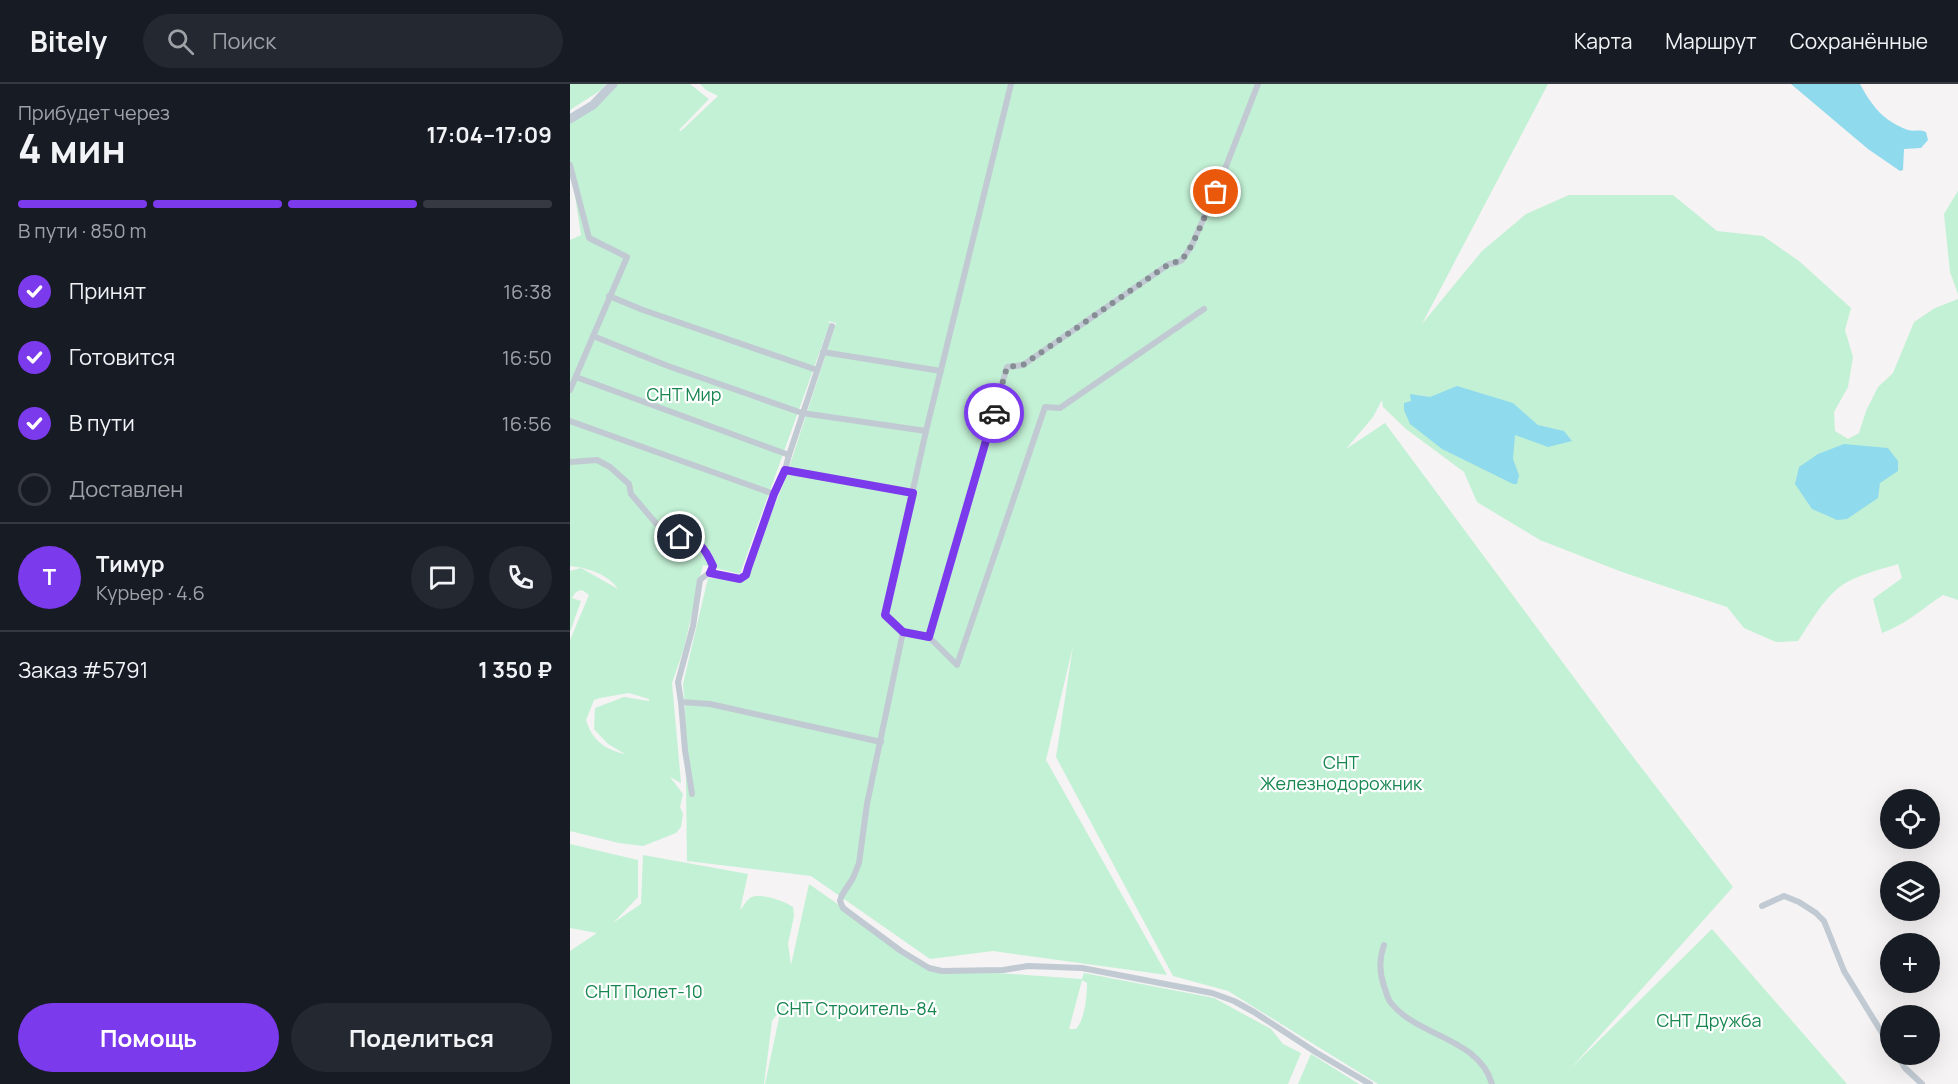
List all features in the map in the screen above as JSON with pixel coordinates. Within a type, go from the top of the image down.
[{"type":"street","points":[[570,119],[592,105],[613,84]]},
{"type":"street","points":[[1011,84],[926,431],[885,615],[903,632],[929,637],[957,665],[1045,407],[1060,408],[1204,309]]},
{"type":"street","points":[[929,637],[1007,367],[1023,365],[1169,264],[1182,260],[1206,215],[1258,84]]},
{"type":"street","points":[[570,165],[589,238],[627,257],[570,390]]},
{"type":"street","points":[[609,296],[817,370]]},
{"type":"street","points":[[710,573],[740,579],[746,575],[774,494],[785,470],[832,326]]},
{"type":"street","points":[[593,336],[668,366],[802,413],[926,431]]},
{"type":"street","points":[[823,351],[941,371]]},
{"type":"street","points":[[576,377],[789,455]]},
{"type":"street","points":[[570,421],[774,494]]},
{"type":"street","points":[[570,462],[597,460],[610,467],[629,484],[631,494],[660,528],[698,542],[707,552],[713,566],[710,573],[700,580],[693,626],[678,682],[692,794]]},
{"type":"street","points":[[785,470],[913,493]]},
{"type":"street","points":[[903,632],[867,804],[859,863],[840,901],[843,908],[901,951],[929,968],[942,971],[1003,970],[1028,966],[1082,968],[1212,993],[1254,1012],[1370,1084]]},
{"type":"street","points":[[681,702],[710,704],[881,742]]},
{"type":"street","points":[[1762,906],[1784,896],[1799,902],[1824,921],[1844,971],[1880,1030]]},
{"type":"street","points":[[1384,945],[1380,974],[1389,1002],[1410,1019],[1461,1047],[1477,1059],[1488,1072],[1492,1084]]},
{"type":"street","points":[[1903,1065],[1922,1084]]},
{"type":"green space","points":[[570,84],[606,84],[601,90],[570,110]]},
{"type":"green space","points":[[616,84],[690,84],[709,99],[679,130],[681,131],[718,96],[700,84],[1548,84],[1422,324],[1482,251],[1526,214],[1569,195],[1673,195],[1717,231],[1763,236],[1799,261],[1851,308],[1845,330],[1853,357],[1848,387],[1834,412],[1835,431],[1848,439],[1859,433],[1866,411],[1878,387],[1893,373],[1914,322],[1935,308],[1958,299],[1958,600],[1943,595],[1906,621],[1882,633],[1873,599],[1902,578],[1898,564],[1843,584],[1826,600],[1798,641],[1776,642],[1744,628],[1727,607],[1622,572],[1540,540],[1477,502],[1464,472],[1406,429],[1383,407],[1382,400],[1373,417],[1346,449],[1385,423],[1624,745],[1733,887],[1571,1068],[1712,929],[1847,1084],[1378,1084],[1228,991],[1173,976],[1056,757],[1073,646],[1046,760],[1167,975],[993,951],[930,959],[811,876],[687,861],[683,684],[708,578],[744,580],[785,480],[836,323],[827,321],[830,323],[740,574],[703,565],[684,648],[672,683],[681,783],[670,777],[683,794],[680,807],[683,814],[681,827],[676,833],[643,846],[619,843],[570,831],[570,640],[589,595],[582,590],[576,592],[572,598],[581,601],[570,632],[570,571],[581,568],[618,589],[609,579],[597,573],[584,568],[570,566],[570,240],[581,235],[570,163],[570,122]],"holes":[[[629,693],[649,699],[649,701],[624,697],[595,708],[594,729],[608,744],[625,754],[611,750],[600,743],[586,720],[594,700]]]},
{"type":"green space","points":[[1958,191],[1958,294],[1950,272],[1944,214]]},
{"type":"green space","points":[[570,844],[638,860],[638,897],[613,923],[641,904],[643,855],[748,874],[740,910],[754,896],[778,900],[793,907],[794,916],[788,944],[791,965],[809,884],[929,968],[1082,979],[1084,973],[1214,998],[1271,1029],[1283,1044],[1301,1053],[1288,1084],[765,1084],[781,1009],[772,1021],[764,1084],[570,1084],[570,951],[597,933],[570,928]],"holes":[[[1082,980],[1087,983],[1082,1019],[1076,1029],[1069,1029]]]},
{"type":"green space","points":[[1311,1054],[1359,1084],[1298,1084]]},
{"type":"water","points":[[1791,84],[1860,84],[1874,106],[1885,117],[1908,130],[1926,132],[1928,140],[1921,148],[1904,149],[1903,170],[1900,171],[1868,149]]},
{"type":"water","points":[[1457,386],[1513,403],[1538,425],[1564,431],[1572,441],[1548,447],[1515,435],[1513,459],[1519,475],[1517,484],[1513,484],[1442,449],[1410,424],[1404,410],[1404,403],[1411,401],[1410,394],[1430,397]]},
{"type":"water","points":[[1844,444],[1888,448],[1898,461],[1898,471],[1880,483],[1878,498],[1847,519],[1837,520],[1812,509],[1795,484],[1799,467],[1818,454]]},
{"type":"way so far","points":[[994,413],[1007,367],[1023,365],[1169,264],[1182,260],[1192,245],[1216,192]]},
{"type":"route","points":[[680,537],[698,542],[707,552],[713,566],[710,573],[740,579],[746,575],[774,494],[785,470],[913,493],[885,615],[903,632],[929,637],[994,413]]},
{"type":"park label","name":"СНТ Мир","points":[[684,395]]},
{"type":"park label","name":"СНТ Железнодорожник","points":[[1341,773]]},
{"type":"park label","name":"СНТ Полет-10","points":[[644,992]]},
{"type":"park label","name":"СНТ Строитель-84","points":[[857,1009]]},
{"type":"park label","name":"СНТ Дружба","points":[[1709,1021]]}]
